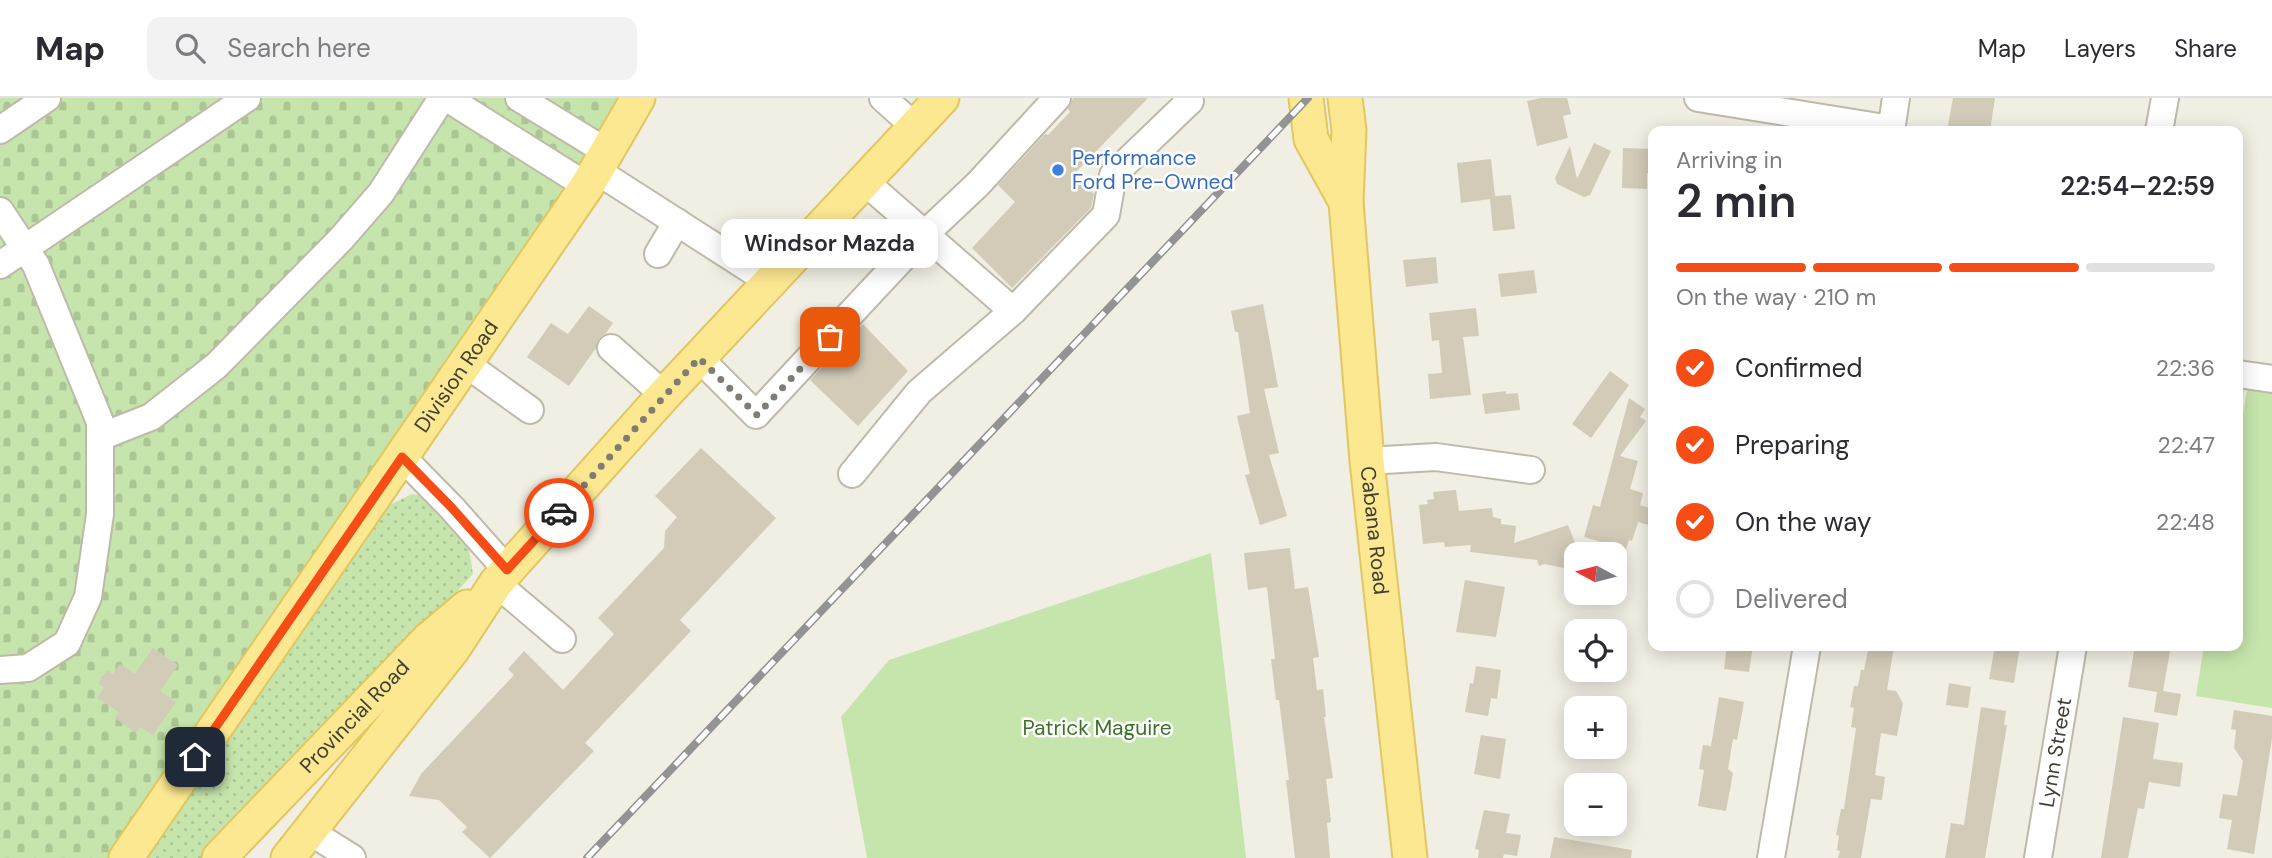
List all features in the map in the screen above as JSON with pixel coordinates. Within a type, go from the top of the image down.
[{"type":"main road","name":"Division Road","points":[[126,858],[597,170],[638,98]]},
{"type":"main road","name":"Provincial Road","points":[[219,858],[429,639],[501,576],[664,395],[942,98]]},
{"type":"main road","name":"Cabana Road","points":[[1306,98],[1311,139],[1346,202]]},
{"type":"main road","name":"Cabana Road","points":[[1345,98],[1349,131],[1346,202],[1367,461],[1410,858]]},
{"type":"main road","name":"Provincial Road","points":[[288,858],[453,649],[501,576]]},
{"type":"main road","points":[[309,831],[303,802],[314,757]]},
{"type":"street","points":[[0,130],[47,98]]},
{"type":"street","points":[[0,265],[247,98]]},
{"type":"street","points":[[100,437],[151,417],[216,366],[341,239],[381,193],[445,98],[597,170],[770,282]]},
{"type":"street","points":[[519,98],[597,170]]},
{"type":"street","points":[[883,98],[915,127]]},
{"type":"street","points":[[699,358],[757,415],[925,234],[978,184],[1057,98]]},
{"type":"street","points":[[852,474],[919,392],[1013,311],[1106,215],[1113,175],[1190,101],[1186,98]]},
{"type":"street","points":[[1698,98],[1867,126]]},
{"type":"street","points":[[1892,126],[1896,98]]},
{"type":"street","points":[[2160,126],[2165,98]]},
{"type":"street","points":[[864,181],[1013,311]]},
{"type":"street","points":[[0,211],[36,265],[100,422],[100,514],[88,597],[66,643],[28,668],[0,670]]},
{"type":"street","points":[[658,254],[677,222]]},
{"type":"street","points":[[611,348],[664,395]]},
{"type":"street","points":[[466,364],[530,410]]},
{"type":"street","points":[[2243,375],[2272,379]]},
{"type":"street","points":[[402,457],[452,508],[501,576],[562,639]]},
{"type":"street","points":[[1367,461],[1436,457],[1531,470]]},
{"type":"street","points":[[1771,858],[1806,651]]},
{"type":"street","name":"Lynn Street","points":[[2038,858],[2072,651]]},
{"type":"street","points":[[309,831],[352,858]]},
{"type":"green space","points":[[0,98],[619,98],[557,201],[119,858],[0,858]]},
{"type":"green space","points":[[2248,385],[2272,389],[2272,708],[2196,696],[2203,651],[2243,651],[2243,414]]},
{"type":"green space","points":[[412,494],[429,497],[466,531],[473,574],[210,858],[136,858],[381,509]]},
{"type":"green space","name":"Patrick Maguire","points":[[1211,553],[1246,858],[867,858],[841,717],[889,660]]},
{"type":"building","points":[[1073,98],[1148,98],[1073,175],[1094,194],[1091,208],[1012,288],[972,248],[1015,202],[998,185],[1045,134],[1048,135],[1070,112],[1068,109]]},
{"type":"building","points":[[1567,98],[1571,114],[1563,116],[1568,138],[1537,146],[1527,101]]},
{"type":"building","points":[[1953,98],[1995,98],[1991,126],[1948,126]]},
{"type":"building","points":[[1594,143],[1611,151],[1590,195],[1584,197],[1557,184],[1555,178],[1570,146],[1577,179]]},
{"type":"building","points":[[1623,148],[1648,149],[1647,189],[1622,188]]},
{"type":"building","points":[[1491,159],[1495,196],[1511,195],[1515,229],[1493,231],[1490,199],[1461,203],[1457,163]]},
{"type":"building","points":[[1436,257],[1438,283],[1406,287],[1403,260]]},
{"type":"building","points":[[1534,270],[1537,293],[1501,297],[1498,274]]},
{"type":"building","points":[[1263,304],[1278,387],[1264,389],[1279,453],[1269,455],[1287,516],[1260,525],[1245,475],[1250,474],[1237,416],[1250,413],[1238,332],[1235,332],[1231,311]]},
{"type":"building","points":[[589,306],[613,323],[599,338],[596,348],[569,386],[527,357],[551,323],[568,334]]},
{"type":"building","points":[[1476,308],[1479,336],[1463,337],[1471,395],[1430,399],[1428,374],[1442,373],[1439,340],[1432,341],[1429,313]]},
{"type":"building","points":[[863,324],[908,371],[858,426],[810,380]]},
{"type":"building","points":[[1610,371],[1629,385],[1591,438],[1572,424]]},
{"type":"building","points":[[1506,391],[1506,394],[1518,393],[1520,410],[1485,414],[1482,394]]},
{"type":"building","points":[[1629,398],[1645,409],[1640,417],[1646,421],[1620,456],[1638,461],[1630,489],[1643,493],[1640,505],[1648,507],[1648,525],[1638,522],[1632,541],[1629,540],[1628,543],[1602,542],[1584,537],[1593,505],[1600,507]]},
{"type":"building","points":[[701,448],[776,518],[680,620],[691,631],[585,743],[594,751],[490,858],[462,832],[467,827],[439,800],[409,796],[421,774],[514,675],[508,669],[524,651],[563,690],[614,634],[598,618],[664,548],[665,531],[677,517],[655,496]]},
{"type":"building","points":[[1456,490],[1459,511],[1492,508],[1493,517],[1501,519],[1501,524],[1516,526],[1514,543],[1568,525],[1575,542],[1564,542],[1564,568],[1544,564],[1539,566],[1537,560],[1470,552],[1471,545],[1445,547],[1444,542],[1423,544],[1419,505],[1428,504],[1427,500],[1434,499],[1433,492]]},
{"type":"building","points":[[1290,548],[1295,589],[1308,587],[1319,657],[1313,658],[1317,690],[1323,689],[1324,717],[1333,778],[1326,779],[1331,822],[1327,823],[1330,858],[1295,858],[1286,780],[1289,780],[1271,659],[1275,659],[1267,587],[1248,590],[1244,553]]},
{"type":"building","points":[[1465,580],[1505,587],[1496,637],[1456,632]]},
{"type":"building","points":[[153,648],[178,665],[160,691],[176,702],[153,735],[140,727],[136,733],[115,718],[119,712],[97,698],[104,687],[98,684],[107,670],[113,674],[120,664],[135,674]]},
{"type":"building","points":[[1726,651],[1752,651],[1749,672],[1724,669]]},
{"type":"building","points":[[1868,651],[1893,651],[1887,690],[1896,691],[1903,703],[1897,736],[1881,733],[1875,775],[1885,777],[1882,800],[1871,799],[1861,858],[1838,858],[1839,836],[1836,835],[1841,809],[1844,809],[1856,728],[1851,727],[1854,708],[1850,707],[1854,686],[1858,686],[1861,670],[1864,670]]},
{"type":"building","points":[[1994,651],[2019,651],[2014,683],[1989,679]]},
{"type":"building","points":[[2134,651],[2170,651],[2163,691],[2181,694],[2177,716],[2154,712],[2157,692],[2128,687]]},
{"type":"building","points":[[1476,666],[1501,670],[1497,699],[1491,698],[1488,716],[1465,712]]},
{"type":"building","points":[[1949,683],[1971,687],[1968,708],[1946,705]]},
{"type":"building","points":[[1719,697],[1744,702],[1737,740],[1733,739],[1728,769],[1733,773],[1726,811],[1698,806],[1704,770],[1699,769],[1703,745],[1711,746]]},
{"type":"building","points":[[1981,707],[2006,711],[2004,725],[2007,725],[1985,858],[1945,858],[1951,823],[1964,825]]},
{"type":"building","points":[[2234,710],[2272,716],[2272,738],[2254,854],[2227,849],[2232,820],[2219,818],[2223,794],[2237,796],[2243,761],[2234,748],[2236,730],[2231,729]]},
{"type":"building","points":[[2123,717],[2159,723],[2153,759],[2183,763],[2180,787],[2149,782],[2144,809],[2138,808],[2128,858],[2101,858]]},
{"type":"building","points":[[1481,735],[1506,739],[1500,779],[1474,774]]},
{"type":"building","points":[[1484,810],[1510,814],[1506,833],[1521,835],[1517,856],[1504,854],[1503,858],[1478,858],[1479,850],[1475,849]]},
{"type":"building","points":[[1554,837],[1632,850],[1631,858],[1550,858]]},
{"type":"railway","points":[[587,858],[1308,98]]},
{"type":"way so far","points":[[559,513],[699,358],[757,415],[830,337]]},
{"type":"place","name":"Performance Ford Pre-Owned","points":[[1058,170]]},
{"type":"place","name":"Windsor Mazda","points":[[830,337]]},
{"type":"route","points":[[195,757],[402,457],[507,570],[559,513]]}]
